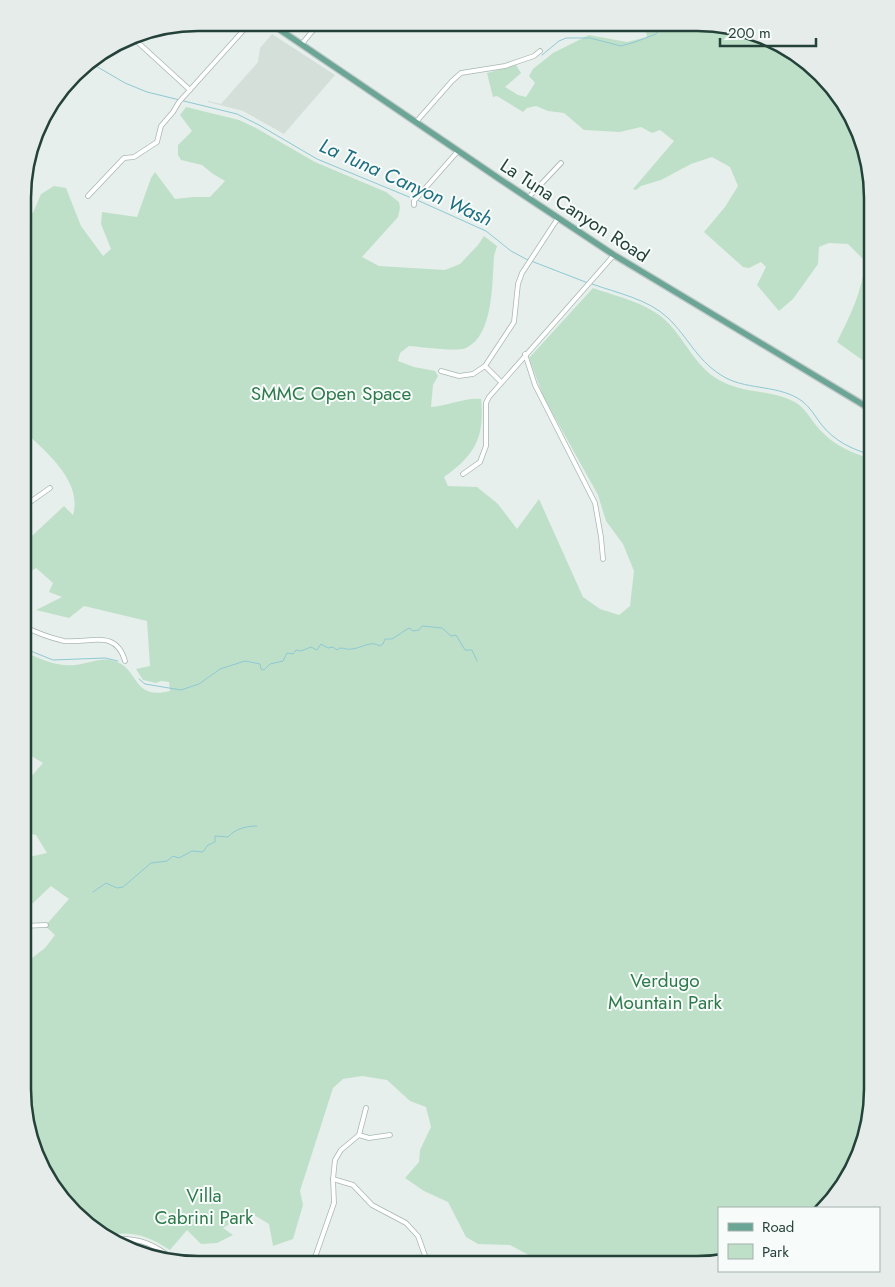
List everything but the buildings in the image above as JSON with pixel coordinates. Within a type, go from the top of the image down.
[{"type":"main road","name":"La Tuna Canyon Road","points":[[283,32],[614,255],[864,405]]},
{"type":"street","points":[[88,196],[124,158],[134,157],[156,142],[161,126],[179,102],[242,32]]},
{"type":"street","points":[[301,44],[311,32]]},
{"type":"street","points":[[137,43],[190,90]]},
{"type":"street","points":[[416,122],[461,73],[505,66],[534,56],[540,51]]},
{"type":"street","points":[[415,201],[458,151]]},
{"type":"street","points":[[528,198],[560,163]]},
{"type":"street","points":[[441,371],[459,376],[473,374],[485,366],[514,322],[520,277],[558,218]]},
{"type":"street","points":[[463,474],[480,462],[486,446],[486,403],[525,354],[614,255]]},
{"type":"street","points":[[525,354],[535,385],[596,502],[603,559]]},
{"type":"street","points":[[485,366],[501,382]]},
{"type":"street","points":[[31,502],[50,488]]},
{"type":"street","points":[[31,629],[66,641],[105,640],[118,645],[125,660]]},
{"type":"street","points":[[31,926],[46,925]]},
{"type":"street","points":[[315,1256],[334,1203],[333,1167],[337,1155],[359,1135],[366,1108]]},
{"type":"street","points":[[359,1135],[369,1138],[390,1135]]},
{"type":"street","points":[[333,1179],[353,1185],[372,1205],[406,1223],[418,1236],[426,1256]]},
{"type":"street","points":[[123,1238],[145,1242],[158,1251]]},
{"type":"shaded area","points":[[272,34],[335,75],[284,134],[243,111],[208,102],[221,104],[258,62],[260,48]]},
{"type":"green space","points":[[646,31],[697,31],[740,37],[761,44],[780,54],[799,66],[815,80],[836,105],[847,124],[861,165],[864,198],[864,260],[848,244],[829,243],[819,247],[818,264],[793,299],[779,311],[757,285],[766,267],[761,262],[749,268],[743,267],[704,232],[725,207],[738,186],[730,167],[712,157],[691,164],[661,180],[641,186],[636,190],[633,189],[674,141],[660,130],[652,133],[641,127],[620,132],[584,130],[564,113],[548,111],[536,106],[527,108],[523,112],[497,96],[493,97],[487,73],[516,65],[521,73],[505,87],[518,95],[526,97],[535,83],[529,76],[533,69],[553,53],[589,35],[627,42],[647,37]]},
{"type":"green space","name":"Verdugo Mountain Park","points":[[186,107],[239,120],[315,162],[386,192],[399,202],[398,217],[362,257],[379,266],[445,270],[460,264],[484,236],[497,246],[494,256],[492,293],[487,320],[482,332],[475,341],[466,348],[461,349],[409,346],[400,353],[398,361],[414,367],[435,371],[438,376],[433,385],[431,407],[469,399],[481,399],[481,424],[476,444],[463,461],[444,477],[448,486],[477,487],[498,504],[517,529],[539,499],[583,597],[600,609],[619,615],[630,606],[634,571],[623,544],[606,521],[598,495],[543,396],[529,358],[593,288],[655,312],[671,326],[698,362],[715,377],[725,383],[743,389],[781,396],[798,404],[820,430],[838,445],[864,456],[863,1100],[861,1122],[847,1163],[836,1182],[814,1207],[718,1207],[718,1254],[697,1256],[531,1256],[510,1245],[478,1244],[466,1237],[448,1202],[424,1191],[405,1178],[419,1162],[420,1150],[431,1127],[426,1107],[410,1101],[387,1080],[362,1076],[343,1079],[333,1088],[300,1191],[303,1205],[293,1239],[273,1246],[269,1224],[249,1212],[223,1228],[233,1235],[217,1243],[201,1244],[187,1230],[170,1250],[146,1237],[115,1234],[88,1214],[59,1182],[48,1163],[34,1122],[31,1089],[31,957],[45,948],[55,935],[45,926],[69,899],[51,886],[31,903],[31,857],[47,853],[36,835],[31,834],[31,777],[43,763],[31,756],[31,654],[62,665],[110,660],[120,663],[127,668],[141,687],[148,691],[157,693],[170,691],[169,682],[161,681],[156,683],[143,680],[136,669],[150,666],[147,621],[84,606],[69,618],[36,610],[62,597],[49,592],[53,583],[36,568],[31,571],[31,535],[64,506],[73,515],[75,502],[73,490],[60,468],[31,438],[31,213],[33,213],[41,194],[54,186],[66,188],[81,226],[103,256],[111,249],[101,224],[102,212],[137,217],[155,172],[175,199],[210,197],[225,181],[202,165],[181,160],[178,155],[178,145],[192,131],[180,115]]},
{"type":"green space","points":[[864,272],[864,361],[837,342],[851,313]]},
{"type":"waterway","points":[[542,55],[559,41],[566,38],[590,38],[621,46],[656,34],[658,31]]},
{"type":"waterway","name":"La Tuna Canyon Wash","points":[[96,66],[125,83],[147,92],[237,114],[317,159],[414,199]]},
{"type":"waterway","name":"La Tuna Canyon Wash","points":[[417,200],[486,231],[511,251],[526,259],[588,283]]},
{"type":"waterway","name":"La Tuna Canyon Wash","points":[[592,284],[632,297],[660,311],[701,358],[716,372],[735,382],[784,392],[793,396],[805,403],[826,430],[838,440],[864,452]]},
{"type":"waterway","points":[[139,679],[145,684],[181,690],[199,684],[220,669],[245,661],[260,664],[261,669],[264,670],[270,664],[283,661],[287,653],[293,654],[296,650],[301,651],[311,647],[317,650],[321,644],[337,650],[340,648],[351,649],[370,644],[380,646],[385,639],[392,639],[409,628],[413,631],[419,630],[422,626],[442,628],[451,636],[456,635],[465,650],[472,650],[477,661]]},
{"type":"waterway","points":[[31,651],[53,660],[105,658],[118,661]]},
{"type":"waterway","points":[[93,892],[106,883],[117,888],[123,887],[151,863],[167,861],[173,856],[179,858],[192,851],[203,852],[208,845],[215,842],[215,836],[228,837],[241,829],[257,826]]},
{"type":"park label","name":"SMMC Open Space","points":[[331,393]]},
{"type":"park label","name":"Villa Cabrini Park","points":[[204,1206]]}]
